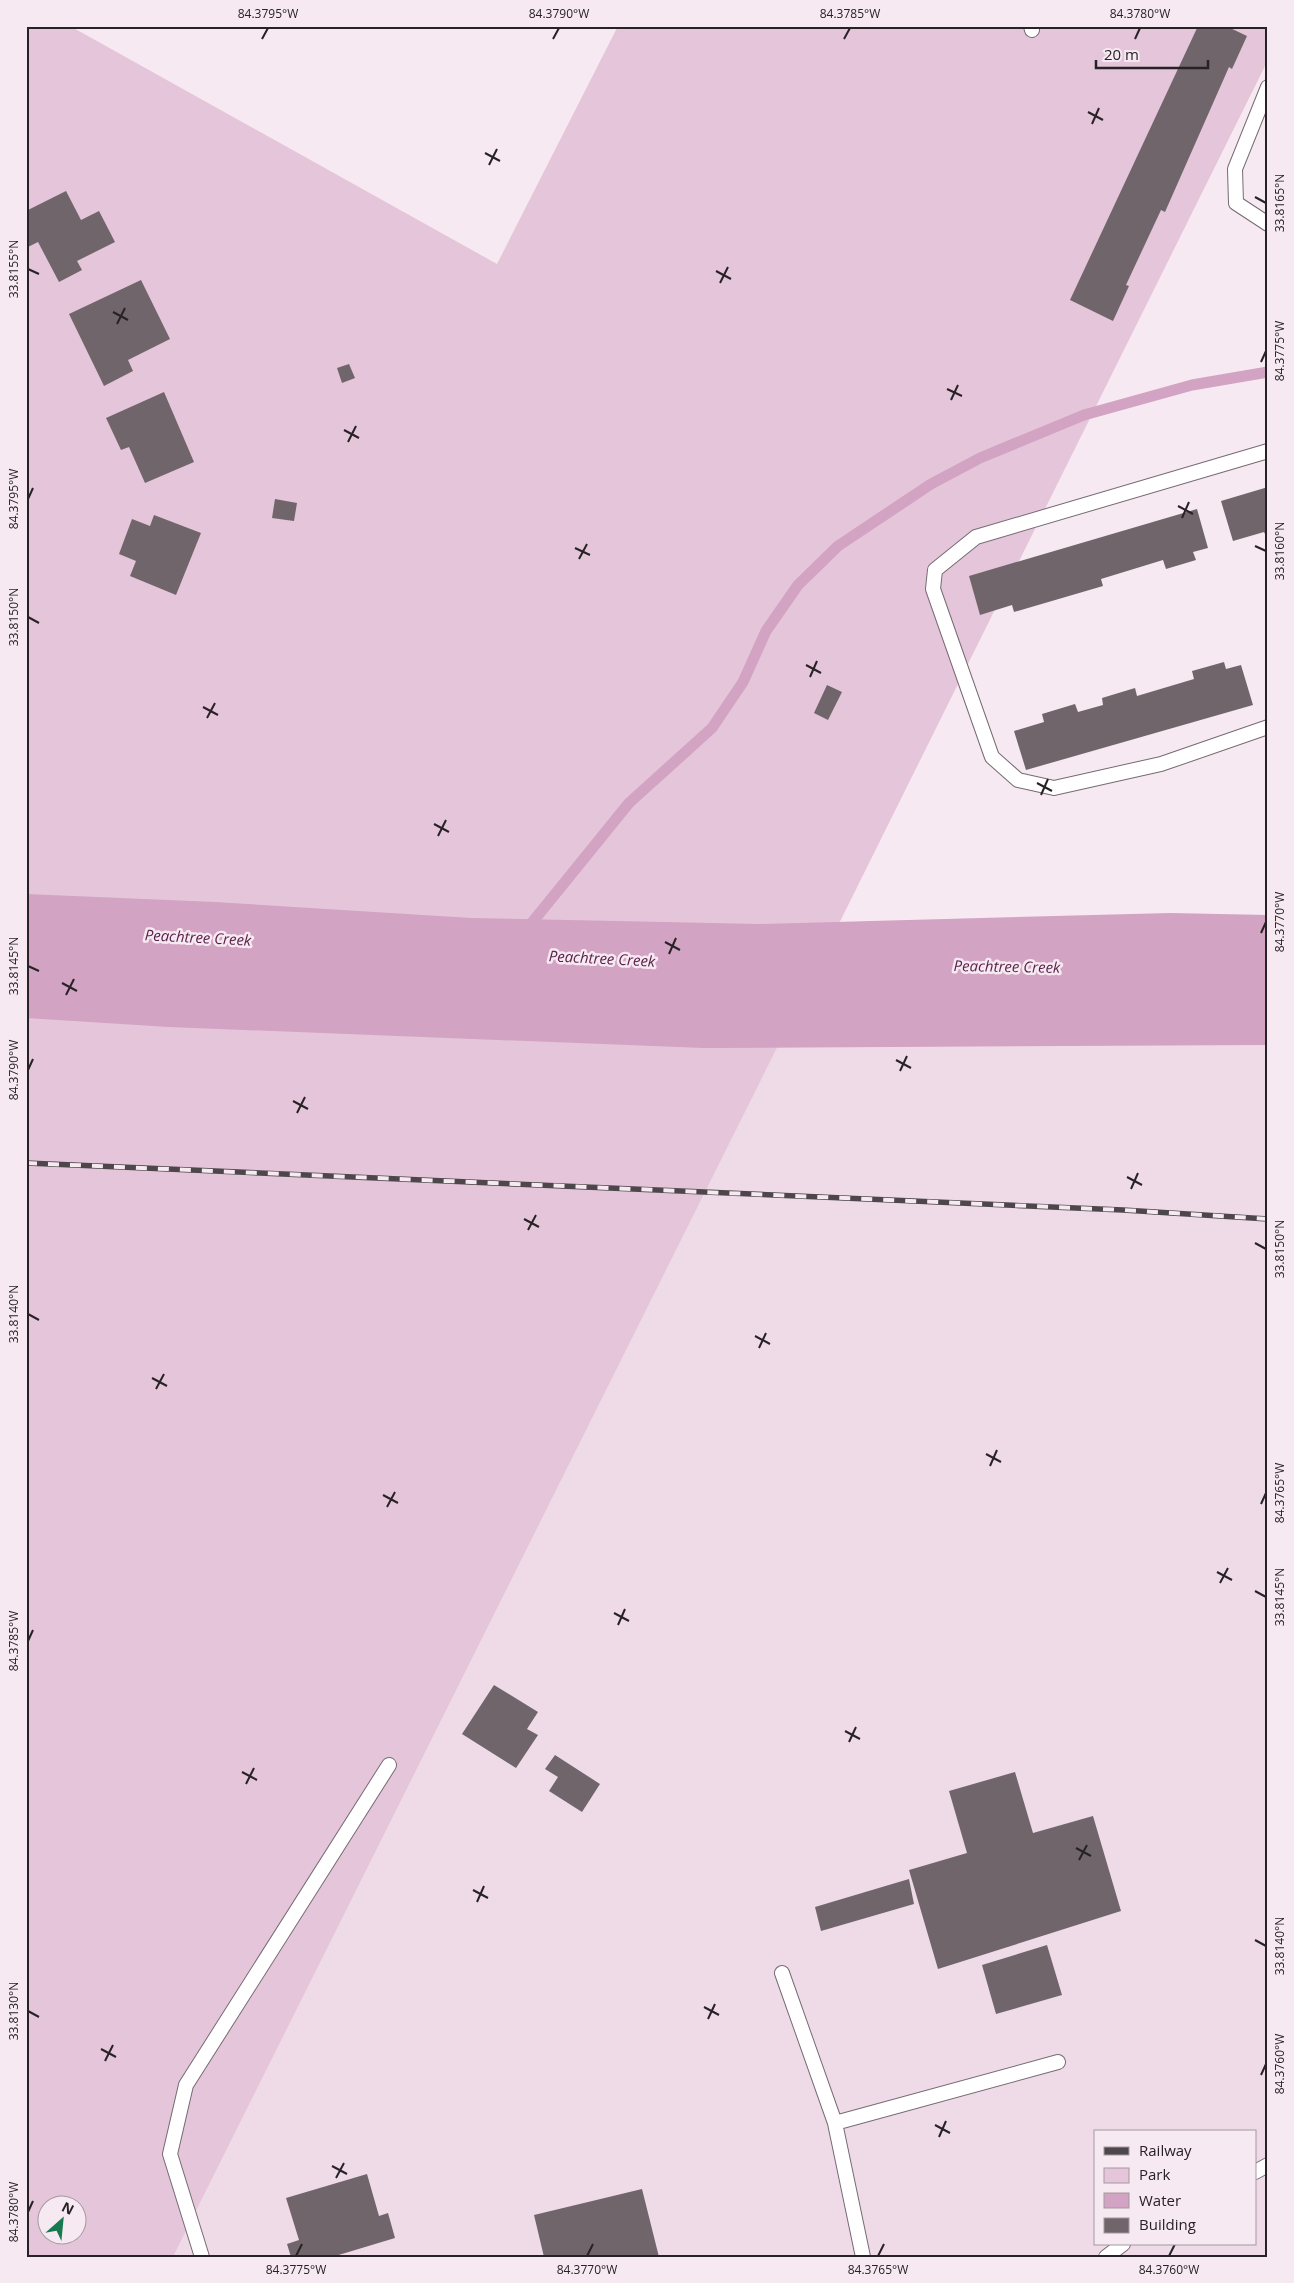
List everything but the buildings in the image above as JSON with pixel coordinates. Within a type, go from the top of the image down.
[{"type":"lane","points":[[1268,87],[1235,169],[1236,203],[1268,224]]},
{"type":"lane","points":[[1268,451],[976,537],[934,570],[933,589],[992,757],[1018,780],[1054,788],[1161,764],[1268,727]]},
{"type":"lane","points":[[202,2257],[170,2154],[186,2085],[389,1765]]},
{"type":"lane","points":[[782,1973],[835,2122],[863,2257]]},
{"type":"lane","points":[[835,2122],[1058,2062]]},
{"type":"lane","points":[[1256,2172],[1268,2166]]},
{"type":"lane","points":[[1106,2257],[1120,2246]]},
{"type":"shaded area","points":[[1268,982],[1268,2257],[173,2257],[797,1008]]},
{"type":"green space","points":[[26,26],[70,26],[497,264],[618,26],[1268,26],[1268,60],[173,2257],[26,2257]]},
{"type":"water","name":"Peachtree Creek","points":[[26,894],[215,902],[471,918],[759,924],[1170,913],[1268,915],[1268,1045],[704,1048],[169,1027],[26,1018]]},
{"type":"waterway","points":[[526,930],[629,803],[712,728],[743,682],[766,631],[798,585],[838,546],[931,484],[980,458],[1084,415],[1192,385],[1268,372]]},
{"type":"railway","points":[[26,1163],[1123,1210],[1268,1219]]}]
